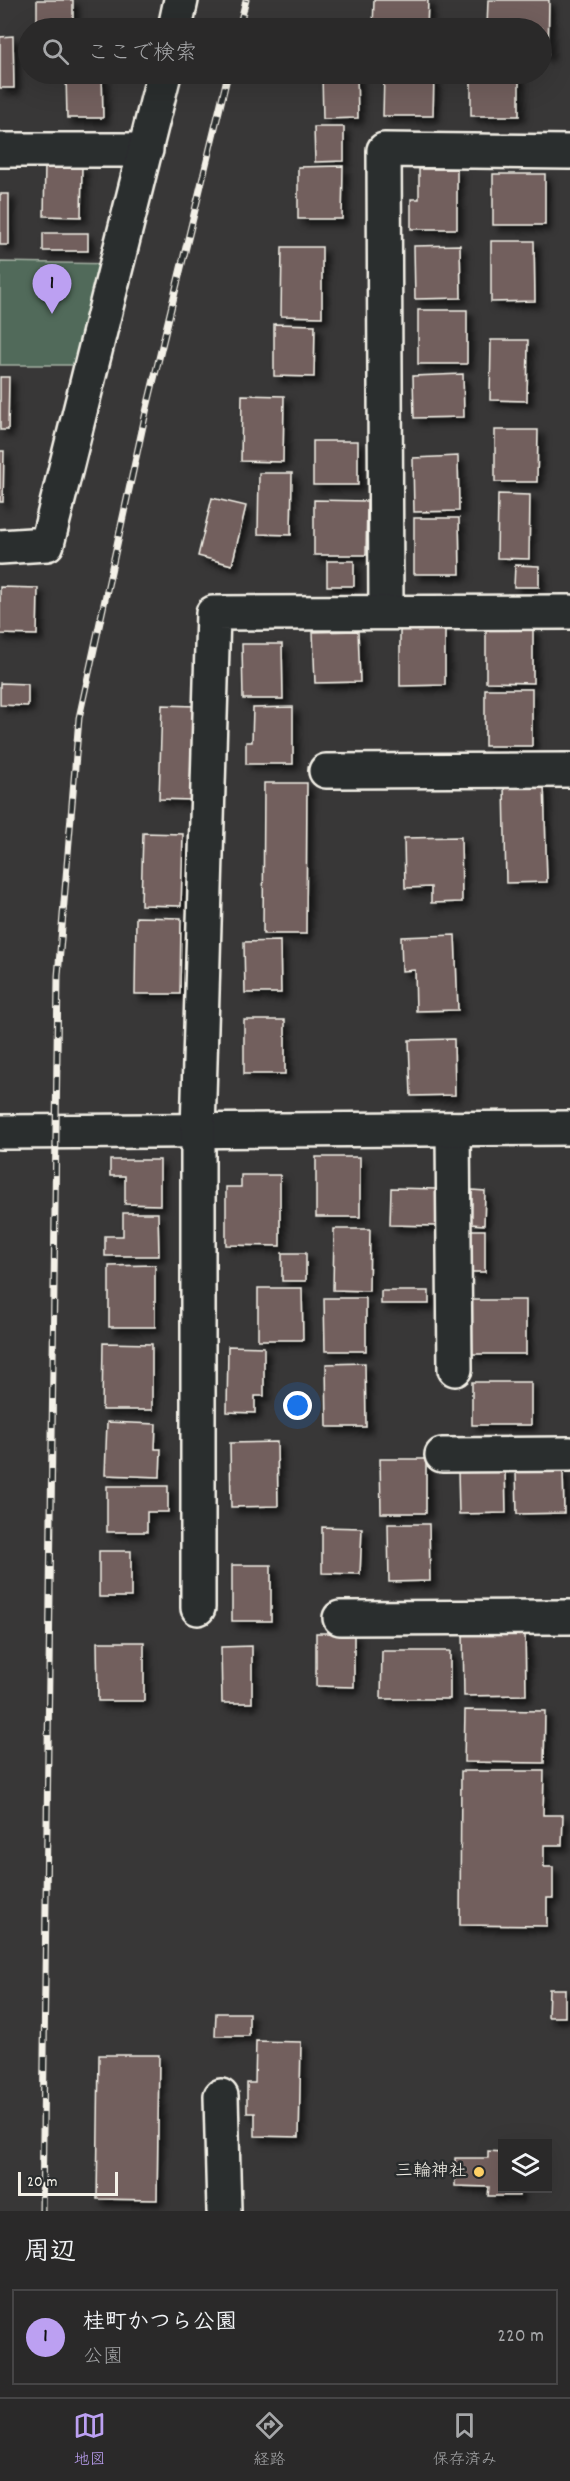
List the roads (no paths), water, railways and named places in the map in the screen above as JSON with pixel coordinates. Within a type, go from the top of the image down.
[{"type":"street","points":[[177,18],[181,0]]},
{"type":"street","points":[[0,547],[47,544],[162,84]]},
{"type":"street","points":[[0,150],[146,150]]},
{"type":"street","points":[[386,611],[384,150],[570,152]]},
{"type":"street","points":[[198,1608],[198,1131],[213,613],[570,612]]},
{"type":"street","points":[[326,771],[570,770]]},
{"type":"street","points":[[0,1132],[570,1128]]},
{"type":"street","points":[[453,1129],[454,1369]]},
{"type":"street","points":[[442,1455],[570,1454]]},
{"type":"street","points":[[340,1618],[570,1617]]},
{"type":"street","points":[[221,2096],[224,2211]]},
{"type":"railway","points":[[242,18],[246,0]]},
{"type":"railway","points":[[42,2211],[58,976],[79,718],[146,412],[226,84]]},
{"type":"place","name":"桂町かつら公園","points":[[52,314]]},
{"type":"place","name":"三輪神社","points":[[479,2172]]}]
